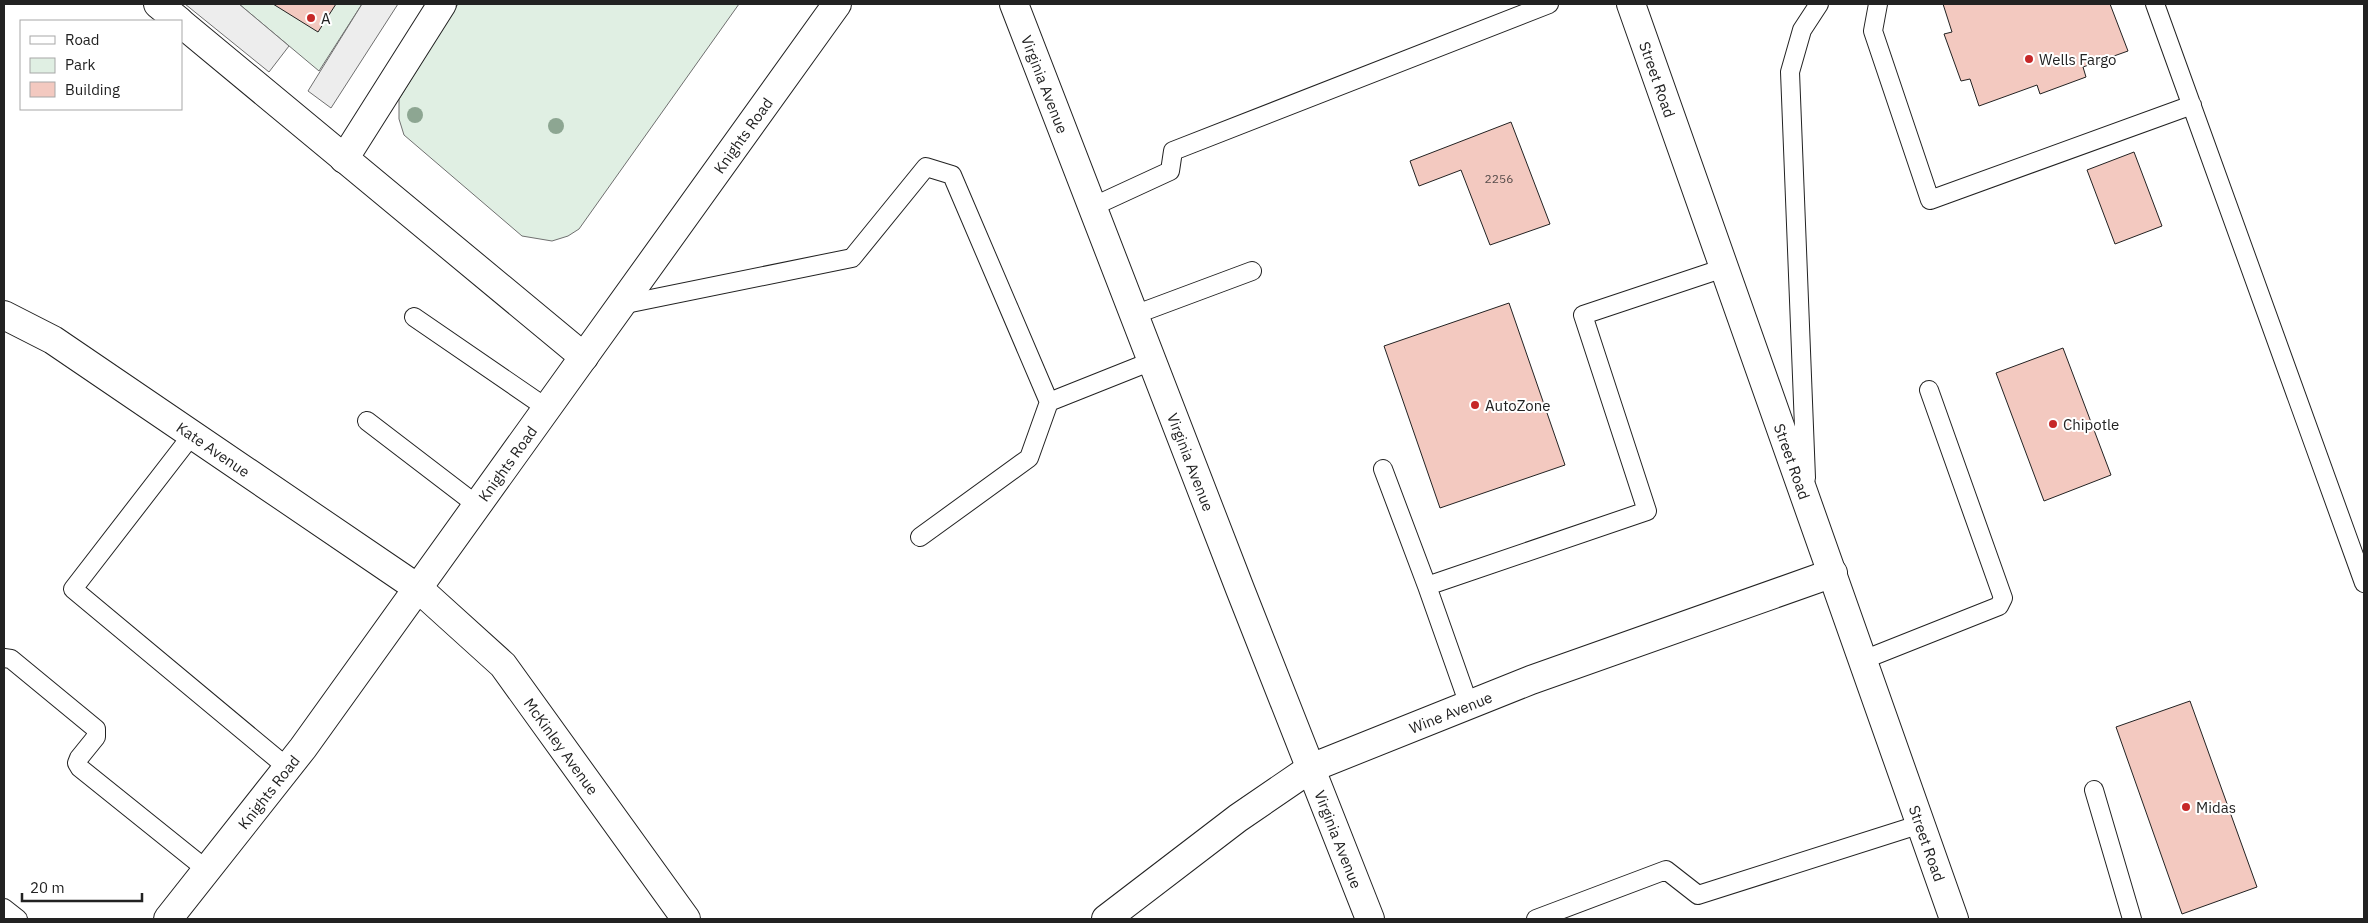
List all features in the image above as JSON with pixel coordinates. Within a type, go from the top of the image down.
[{"type":"street","points":[[158,4],[178,20]]},
{"type":"street","points":[[344,159],[442,4]]},
{"type":"street","name":"Knights Road","points":[[168,919],[288,768],[419,589],[837,4]]},
{"type":"street","name":"Virginia Avenue","points":[[1014,4],[1370,919]]},
{"type":"street","name":"Street Road","points":[[1631,4],[1954,919]]},
{"type":"street","points":[[182,24],[584,357]]},
{"type":"street","name":"Kate Avenue","points":[[4,315],[53,340],[419,589]]},
{"type":"street","name":"Wine Avenue","points":[[1106,919],[1238,818],[1311,768],[1531,680],[1832,573]]},
{"type":"street","name":"McKinley Avenue","points":[[419,589],[503,665],[686,919]]},
{"type":"lane","points":[[1092,208],[1170,171],[1173,151],[1549,4]]},
{"type":"lane","points":[[1806,499],[1790,72],[1802,30],[1819,4]]},
{"type":"lane","points":[[1878,4],[1873,31],[1930,200],[2192,104]]},
{"type":"lane","points":[[2154,4],[2192,104],[2364,583]]},
{"type":"lane","points":[[621,305],[852,258],[926,167],[952,175],[1049,402],[1029,458],[920,537]]},
{"type":"lane","points":[[1427,586],[1647,511],[1583,315],[1724,268]]},
{"type":"lane","points":[[1134,315],[1252,271]]},
{"type":"lane","points":[[414,317],[548,409]]},
{"type":"lane","points":[[1049,402],[1152,361]]},
{"type":"lane","points":[[1863,660],[1999,606],[2004,598],[1929,390]]},
{"type":"lane","points":[[367,421],[478,506]]},
{"type":"lane","points":[[192,435],[73,589],[288,768]]},
{"type":"lane","points":[[1384,469],[1469,705]]},
{"type":"lane","points":[[4,658],[11,659],[96,729],[96,737],[79,758],[77,763],[80,768],[207,870]]},
{"type":"lane","points":[[2094,790],[2132,919]]},
{"type":"lane","points":[[1536,919],[1666,870],[1698,894],[1921,824]]},
{"type":"lane","points":[[4,908],[18,919]]},
{"type":"green space","points":[[239,4],[362,4],[319,71]]},
{"type":"green space","points":[[458,4],[739,4],[579,229],[568,236],[552,241],[522,236],[404,135],[399,119],[399,99]]},
{"type":"shaded area","points":[[185,4],[239,4],[289,46],[269,72]]},
{"type":"shaded area","points":[[362,4],[398,4],[331,108],[308,91]]},
{"type":"building","name":"A","points":[[273,4],[336,4],[318,32]]},
{"type":"building","name":"Wells Fargo","points":[[1943,4],[2110,4],[2128,51],[2083,67],[2086,77],[2040,94],[2037,85],[1979,106],[1970,79],[1961,81],[1944,34],[1952,32]]},
{"type":"building","points":[[1511,122],[1550,224],[1490,245],[1461,170],[1419,186],[1410,161]]},
{"type":"building","points":[[2134,152],[2162,226],[2115,244],[2087,170]]},
{"type":"building","name":"AutoZone","points":[[1509,303],[1565,465],[1440,508],[1384,346]]},
{"type":"building","name":"Chipotle","points":[[2063,348],[2111,475],[2044,501],[1996,373]]},
{"type":"building","name":"Midas","points":[[2190,701],[2257,887],[2182,914],[2116,727]]},
{"type":"place","name":"A","points":[[311,18]]},
{"type":"place","name":"Wells Fargo","points":[[2029,59]]},
{"type":"place","name":"AutoZone","points":[[1475,405]]},
{"type":"place","name":"Chipotle","points":[[2053,424]]},
{"type":"place","name":"Midas","points":[[2186,807]]}]
